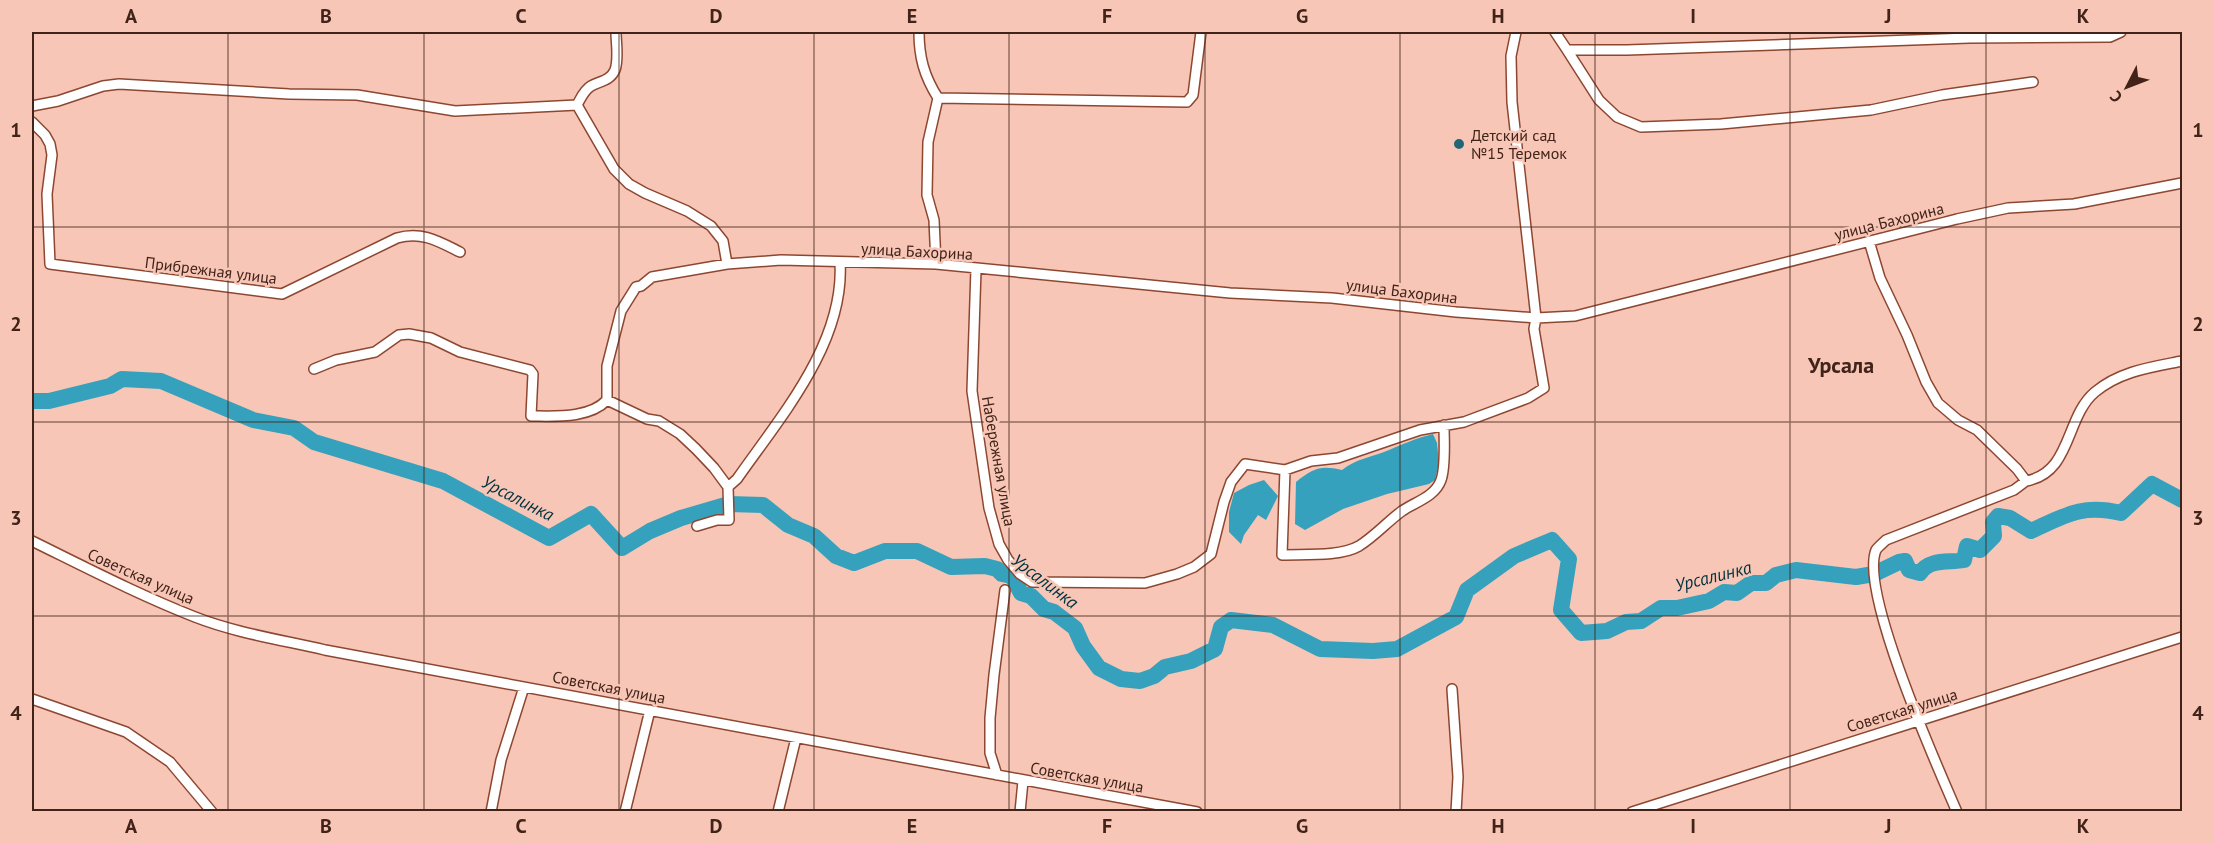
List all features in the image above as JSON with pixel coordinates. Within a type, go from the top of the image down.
[{"type":"street","points":[[577,105],[585,91],[608,79],[614,72],[616,32]]},
{"type":"street","points":[[919,32],[921,63],[938,98],[927,153],[927,195],[934,220],[936,264]]},
{"type":"street","points":[[938,98],[1186,102],[1193,95],[1201,32]]},
{"type":"street","points":[[1444,425],[1443,473],[1441,481],[1428,495],[1403,510],[1357,547],[1323,553],[1282,555],[1285,470],[1311,461],[1338,458],[1420,430],[1444,425],[1464,422],[1517,402],[1544,388],[1534,328],[1536,318],[1512,102],[1511,56],[1516,32]]},
{"type":"street","points":[[1555,32],[1599,100],[1617,117],[1641,128],[1721,124],[1860,112],[1942,95],[2033,82]]},
{"type":"street","points":[[1567,50],[1969,38],[2110,37],[2121,32]]},
{"type":"street","points":[[32,106],[58,101],[103,86],[119,84],[290,94],[357,95],[455,111],[577,105]]},
{"type":"street","points":[[577,105],[614,169],[629,184],[687,211],[711,226],[723,241],[727,264]]},
{"type":"street","name":"Прибрежная улица","points":[[32,122],[45,135],[52,155],[47,194],[50,264],[282,294],[397,238],[411,234],[427,237],[460,252]]},
{"type":"street","name":"улица Бахорина","points":[[608,400],[607,366],[621,311],[636,286],[641,286],[652,277],[727,264],[781,260],[936,264],[1230,293],[1332,298],[1456,312],[1536,318],[1575,316],[2008,208],[2074,204],[2182,183]]},
{"type":"street","points":[[1869,241],[1880,278],[1926,382],[1938,403],[1958,420],[1977,430],[2017,469],[2026,481]]},
{"type":"street","points":[[728,487],[737,479],[803,386],[832,324],[840,291],[840,262]]},
{"type":"street","name":"Набережная улица","points":[[976,269],[972,391],[989,508],[999,544],[1008,561],[1020,574],[1032,582],[1145,583],[1194,567],[1211,554],[1224,502],[1237,472],[1245,464],[1285,470]]},
{"type":"street","points":[[314,369],[345,358],[375,352],[399,335],[409,334],[431,338],[460,352],[530,370],[533,374],[531,416],[584,412],[595,409],[608,400],[659,421],[680,434],[714,468],[728,487],[729,520],[717,520],[697,526]]},
{"type":"street","points":[[1957,812],[1918,721],[1895,658],[1874,574],[1876,549],[1886,540],[2014,490],[2026,481],[2047,473],[2061,455],[2082,409],[2093,393],[2117,378],[2140,369],[2182,362]]},
{"type":"street","name":"Советская улица","points":[[32,541],[91,570],[205,620],[243,631],[325,650],[1190,811]]},
{"type":"street","points":[[997,775],[990,753],[990,718],[1005,590]]},
{"type":"street","name":"Советская улица","points":[[1632,812],[2182,637]]},
{"type":"street","points":[[491,812],[501,760],[524,687]]},
{"type":"street","points":[[1452,689],[1458,777],[1456,812]]},
{"type":"street","points":[[32,699],[126,732],[170,762],[212,812]]},
{"type":"street","points":[[625,812],[650,710]]},
{"type":"street","points":[[778,812],[796,738]]},
{"type":"street","points":[[1020,812],[1023,781]]},
{"type":"water","points":[[1433,434],[1437,443],[1439,463],[1435,480],[1429,484],[1387,494],[1343,509],[1305,530],[1295,524],[1296,482],[1307,474],[1323,468],[1342,470],[1357,461]]},
{"type":"water","points":[[1264,480],[1278,496],[1266,520],[1258,515],[1244,535],[1241,544],[1229,532],[1229,512],[1234,493]]},
{"type":"waterway","name":"Урсалинка","points":[[32,401],[49,401],[110,386],[122,379],[161,381],[253,420],[294,428],[314,442],[443,481],[549,538],[591,514],[622,548],[650,531],[681,518],[729,504],[763,505],[788,525],[814,536],[836,556],[854,563],[885,551],[917,551],[951,567],[985,566],[1012,576],[1021,593],[1031,596],[1044,609],[1054,612],[1075,628],[1083,646],[1099,668],[1121,679],[1140,681],[1154,676],[1165,667],[1191,661],[1215,649],[1221,627],[1231,620],[1273,625],[1320,649],[1373,651],[1397,649],[1456,617],[1467,590],[1514,556],[1552,540],[1569,559],[1561,610],[1581,633],[1607,631],[1626,622],[1641,621],[1661,608],[1677,608],[1709,601],[1724,592],[1737,593],[1751,583],[1766,583],[1776,575],[1796,570],[1856,577],[1874,574],[1905,561],[1909,570],[1920,573],[1934,563],[1964,560],[1967,546],[1980,550],[1994,536],[1993,522],[1998,516],[2010,518],[2031,531],[2074,513],[2095,510],[2121,513],[2152,484],[2182,500]]},
{"type":"place","name":"Детский сад №15 Теремок","points":[[1459,144]]},
{"type":"district","name":"Урсала","points":[[1841,365]]}]
